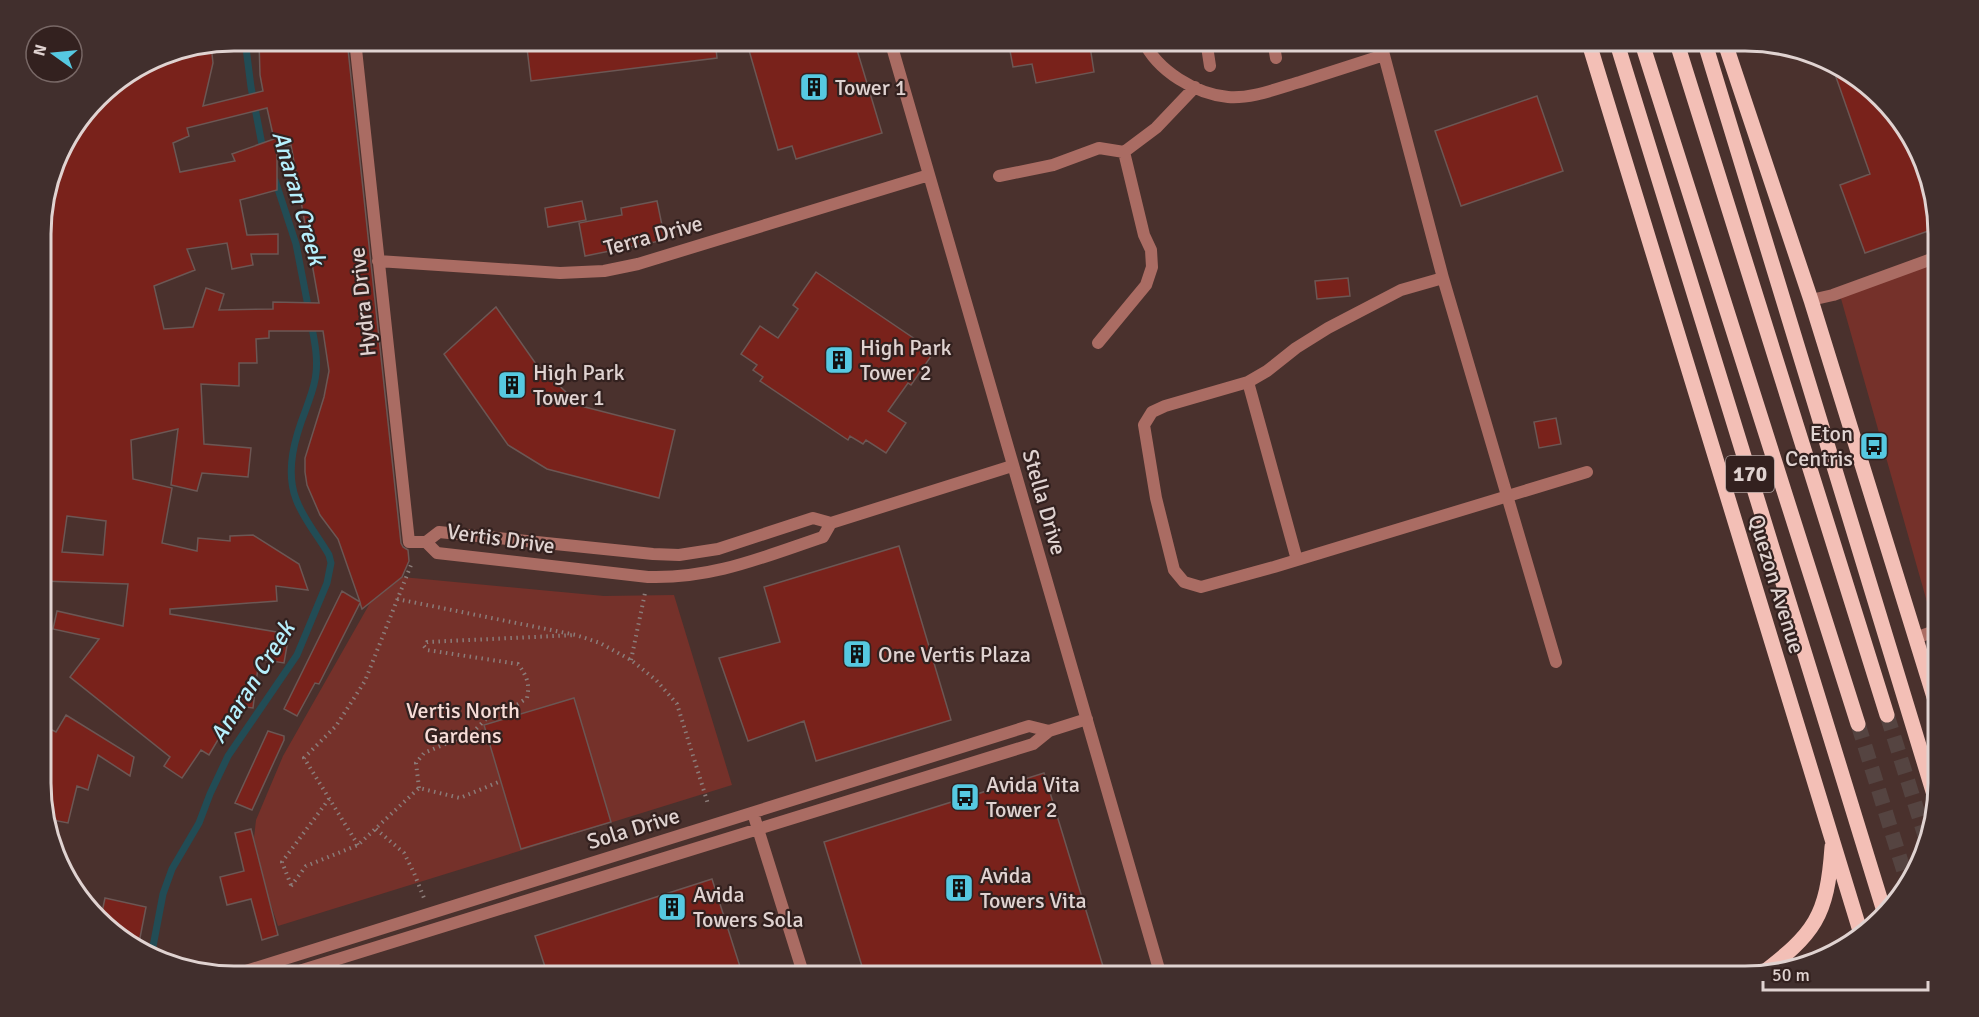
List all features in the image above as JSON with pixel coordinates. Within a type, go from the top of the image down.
[{"type":"main road","name":"Quezon Avenue","points":[[1590,51],[1859,926]]},
{"type":"main road","name":"Quezon Avenue","points":[[1619,51],[1883,904]]},
{"type":"main road","name":"Quezon Avenue","points":[[1644,51],[1858,724]]},
{"type":"main road","name":"170","points":[[1679,51],[1887,716]]},
{"type":"main road","points":[[1707,51],[1928,775]]},
{"type":"main road","points":[[1728,51],[1811,300],[1928,679]]},
{"type":"main road","points":[[1775,963],[1799,943],[1815,924],[1827,887],[1832,838]]},
{"type":"lane","name":"Hydra Drive","points":[[356,51],[409,542],[426,542]]},
{"type":"lane","name":"Stella Drive","points":[[893,51],[1158,966]]},
{"type":"lane","points":[[1150,51],[1158,62],[1179,79],[1195,87],[1229,97],[1253,95],[1384,55]]},
{"type":"lane","points":[[1208,51],[1210,66]]},
{"type":"lane","points":[[1275,51],[1276,58]]},
{"type":"lane","points":[[1383,51],[1443,278],[1556,662]]},
{"type":"lane","points":[[999,176],[1053,165],[1099,148],[1124,152],[1156,128],[1195,87]]},
{"type":"lane","points":[[1098,343],[1146,285],[1152,267],[1151,249],[1144,235],[1124,152]]},
{"type":"lane","name":"Terra Drive","points":[[378,261],[549,273],[604,271],[638,264],[929,175]]},
{"type":"lane","points":[[1811,300],[1833,295],[1928,261]]},
{"type":"lane","points":[[1443,278],[1401,290],[1328,328],[1248,382],[1165,406],[1152,412],[1144,425],[1156,498],[1174,570],[1184,582],[1201,587],[1298,560],[1587,472]]},
{"type":"lane","points":[[1248,382],[1298,560]]},
{"type":"lane","name":"Vertis Drive","points":[[831,522],[823,537],[742,564],[687,577],[648,577],[437,554],[426,542],[439,532],[679,555],[718,549],[813,518],[831,522],[1012,466]]},
{"type":"lane","points":[[1915,638],[1928,633]]},
{"type":"lane","name":"Sola Drive","points":[[316,966],[1033,744],[1049,731],[1087,719]]},
{"type":"lane","name":"Sola Drive","points":[[262,966],[1029,726],[1049,731]]},
{"type":"lane","points":[[753,813],[801,966]]},
{"type":"path","points":[[358,845],[304,758],[336,726],[365,681],[411,565]]},
{"type":"path","points":[[631,660],[648,577]]},
{"type":"path","points":[[398,599],[576,635],[600,643],[631,660],[656,680],[677,704],[708,804]]},
{"type":"path","points":[[419,788],[416,763],[424,753],[473,732],[488,717],[518,704],[527,698],[530,686],[526,673],[518,664],[427,650],[424,646],[427,642],[576,635]]},
{"type":"path","points":[[419,788],[460,798],[501,781]]},
{"type":"path","points":[[329,799],[282,862],[291,886],[306,866],[358,845],[419,788]]},
{"type":"path","points":[[375,828],[404,853],[424,898]]},
{"type":"shaded area","points":[[234,51],[1757,51],[1804,61],[1826,70],[1846,83],[1922,188],[1926,210],[1928,234],[1928,783],[1922,830],[1909,864],[1897,885],[1866,921],[1826,947],[1805,956],[1757,966],[234,966],[187,960],[153,947],[113,921],[89,894],[65,853],[57,830],[53,807],[51,783],[51,222],[57,187],[70,153],[96,113],[132,82],[164,65],[187,57]]},
{"type":"green space","points":[[1928,254],[1927,602],[1838,288]]},
{"type":"green space","name":"Vertis North Gardens","points":[[402,577],[604,596],[674,595],[732,785],[278,926],[266,890],[254,838],[256,820],[283,756],[370,603]]},
{"type":"building","points":[[259,51],[348,51],[401,543],[408,550],[409,561],[402,577],[362,609],[360,603],[319,684],[315,683],[297,716],[284,709],[342,591],[360,602],[338,539],[320,515],[307,485],[305,472],[305,458],[324,397],[329,371],[323,331],[269,331],[269,338],[256,339],[257,363],[239,363],[239,386],[201,384],[204,444],[251,448],[248,477],[202,473],[197,491],[171,485],[178,429],[131,440],[133,479],[172,488],[162,543],[197,551],[198,538],[230,541],[230,536],[253,535],[299,564],[308,590],[276,586],[277,601],[170,609],[170,614],[289,634],[284,663],[259,659],[253,708],[238,706],[209,755],[201,750],[182,778],[164,766],[170,757],[70,677],[99,639],[53,629],[57,611],[123,626],[128,584],[51,581],[51,222],[57,187],[70,153],[82,132],[113,96],[132,82],[164,65],[187,57],[212,53],[213,63],[203,106],[263,91]],"holes":[[[267,108],[274,139],[232,154],[235,161],[180,172],[173,143],[189,136],[187,128]],[[291,145],[319,303],[273,302],[273,309],[219,310],[224,294],[206,288],[193,327],[164,329],[154,286],[195,270],[187,249],[227,243],[232,269],[253,265],[251,254],[278,254],[278,234],[247,235],[240,200],[277,190],[277,147]],[[67,516],[106,521],[103,555],[62,552]]]},
{"type":"building","points":[[527,51],[716,51],[717,58],[531,81]]},
{"type":"building","name":"Tower 1","points":[[749,51],[857,51],[882,133],[796,159],[792,146],[778,150]]},
{"type":"building","points":[[1010,51],[1091,51],[1094,72],[1036,83],[1032,64],[1013,67]]},
{"type":"building","points":[[1836,76],[1856,89],[1874,105],[1903,142],[1922,187],[1928,231],[1865,253],[1840,185],[1870,174]]},
{"type":"building","points":[[1537,96],[1563,171],[1461,206],[1435,131]]},
{"type":"building","points":[[582,201],[586,220],[548,227],[545,208]]},
{"type":"building","points":[[657,201],[665,240],[585,256],[579,223],[622,215],[621,208]]},
{"type":"building","name":"High Park Tower 2","points":[[816,272],[934,352],[911,385],[908,383],[888,411],[906,423],[886,453],[866,440],[863,444],[850,436],[848,440],[760,381],[763,377],[753,370],[757,365],[741,354],[760,326],[778,338],[798,309],[793,305]]},
{"type":"building","points":[[1348,278],[1350,296],[1317,299],[1315,281]]},
{"type":"building","name":"High Park Tower 1","points":[[496,307],[536,364],[581,406],[675,430],[659,498],[547,469],[508,445],[444,354]]},
{"type":"building","points":[[1556,418],[1561,444],[1539,448],[1534,422]]},
{"type":"building","name":"One Vertis Plaza","points":[[899,546],[951,720],[816,761],[804,721],[748,741],[719,658],[780,642],[764,587]]},
{"type":"building","points":[[574,698],[611,822],[521,849],[484,725]]},
{"type":"building","points":[[66,715],[134,757],[130,776],[98,755],[88,790],[77,786],[68,823],[55,821],[53,807],[51,730],[56,732]]},
{"type":"building","points":[[268,731],[284,736],[284,740],[252,810],[235,803]]},
{"type":"building","name":"Avida Towers Vita","points":[[1044,773],[1103,966],[862,966],[824,842]]},
{"type":"building","points":[[251,829],[278,935],[262,940],[251,899],[227,905],[220,877],[244,871],[235,833]]},
{"type":"building","name":"Avida Towers Sola","points":[[712,879],[740,966],[545,966],[535,936]]},
{"type":"building","points":[[105,898],[146,907],[140,939],[113,921],[103,909]]},
{"type":"waterway","name":"Anaran Creek","points":[[246,51],[263,150]]},
{"type":"waterway","name":"Anaran Creek","points":[[275,180],[296,244],[309,311]]},
{"type":"waterway","name":"Anaran Creek","points":[[153,947],[163,894],[172,869],[199,823],[228,756],[297,655],[327,583],[331,563],[329,555],[299,506],[291,477],[295,442],[315,378],[316,354],[311,322]]},
{"type":"tunnel","points":[[1887,715],[1922,828]]},
{"type":"tunnel","points":[[1858,724],[1904,872]]},
{"type":"place","name":"Tower 1","points":[[814,87]]},
{"type":"place","name":"High Park Tower 2","points":[[839,360]]},
{"type":"place","name":"High Park Tower 1","points":[[512,385]]},
{"type":"place","name":"Eton Centris","points":[[1874,446]]},
{"type":"place","name":"One Vertis Plaza","points":[[857,654]]},
{"type":"place","name":"Avida Vita Tower 2","points":[[965,797]]},
{"type":"place","name":"Avida Towers Vita","points":[[959,888]]},
{"type":"place","name":"Avida Towers Sola","points":[[672,907]]}]
